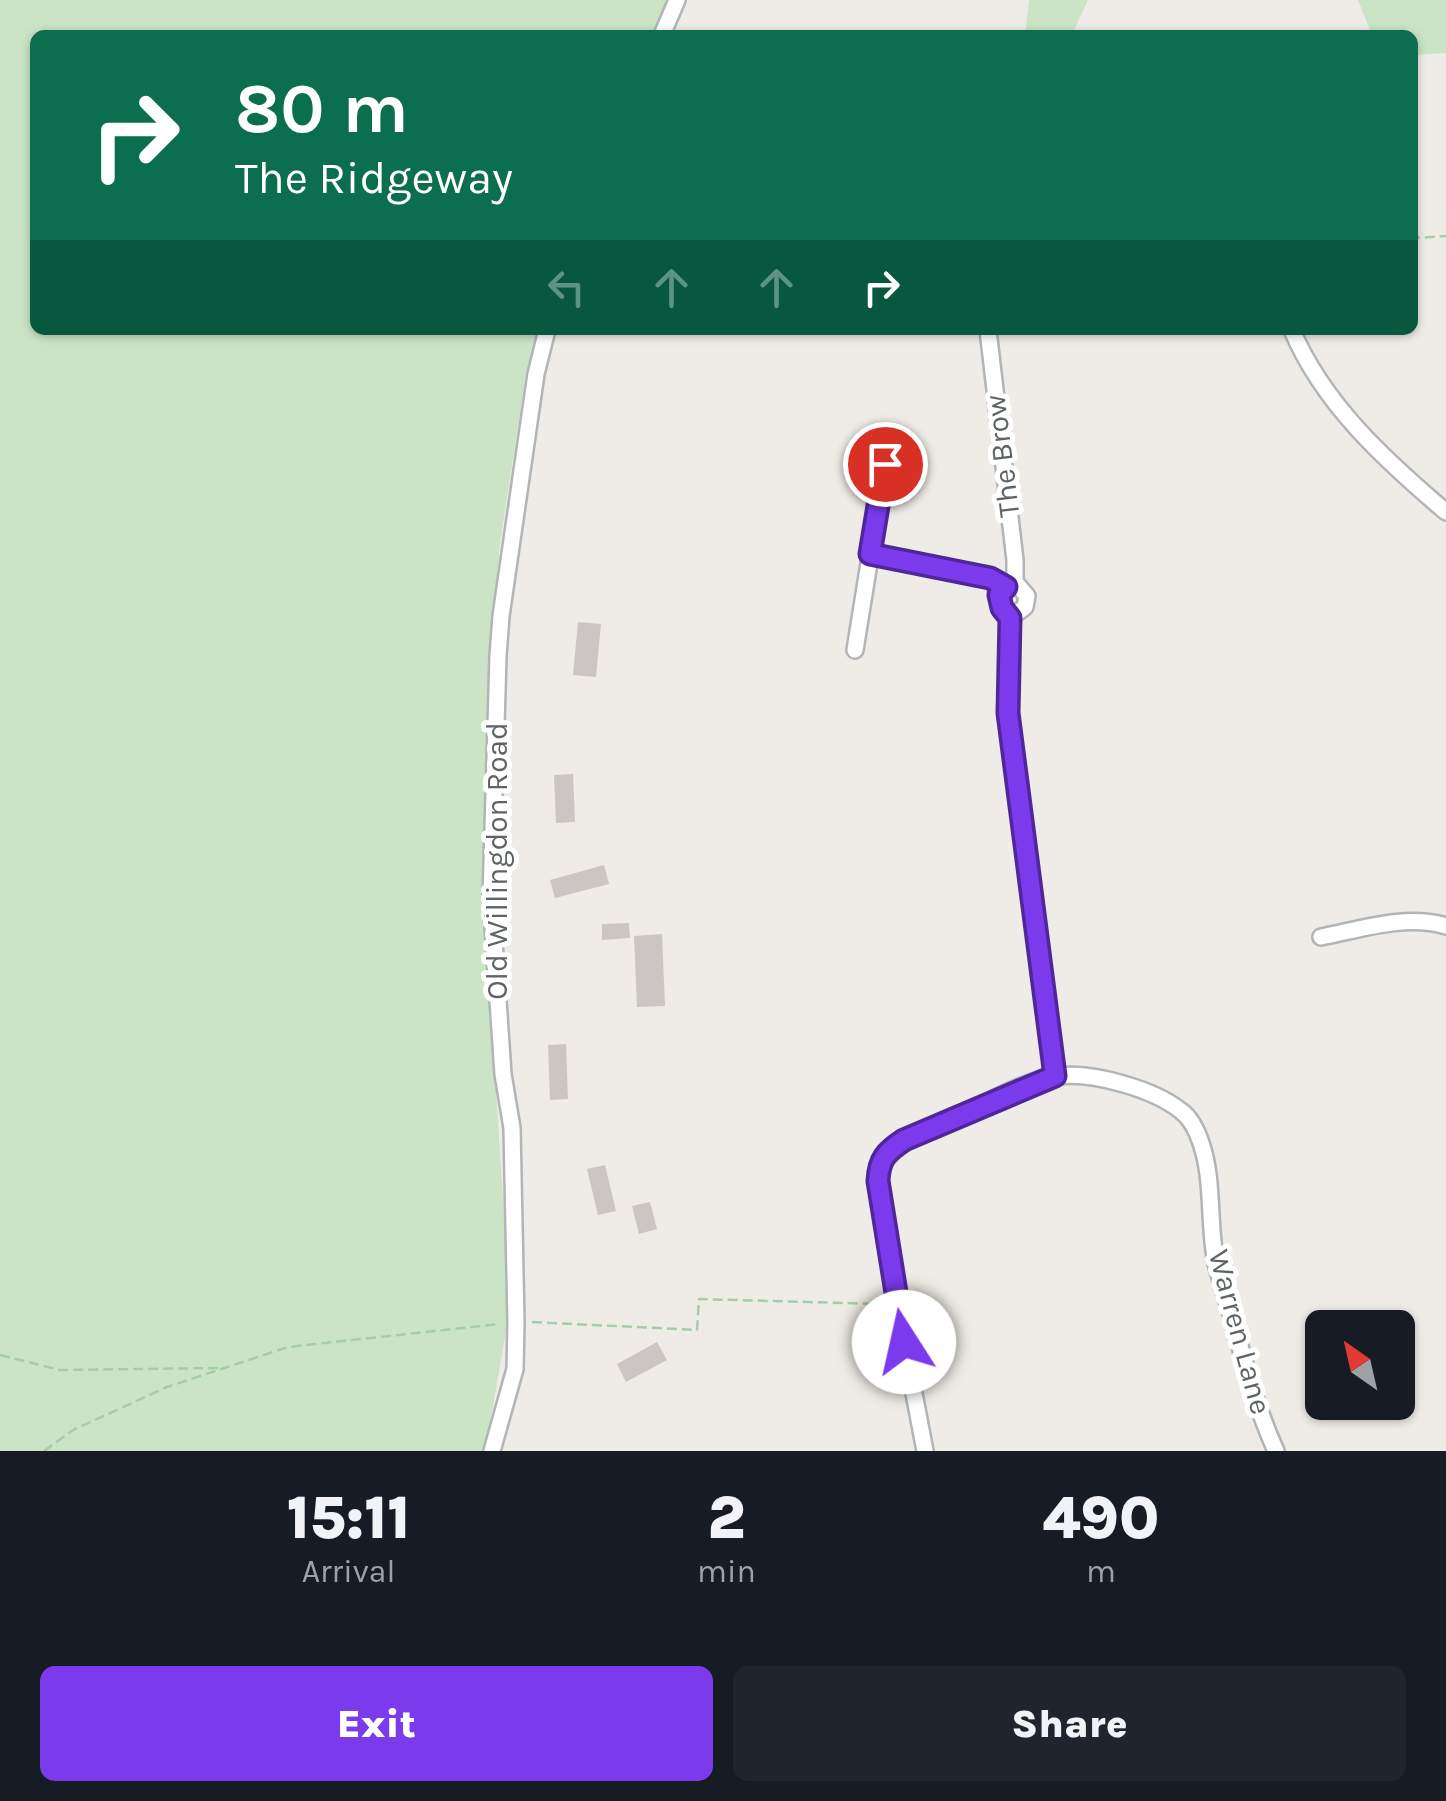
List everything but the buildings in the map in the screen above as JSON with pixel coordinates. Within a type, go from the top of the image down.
[{"type":"street","points":[[664,30],[676,0]]},
{"type":"street","name":"Old Willingdon Road","points":[[492,1451],[515,1370],[516,1322],[512,1128],[503,1074],[491,897],[501,616],[536,374],[546,335]]},
{"type":"street","name":"The Brow","points":[[988,335],[1011,584],[1027,596],[1025,607],[1010,618]]},
{"type":"street","points":[[1295,335],[1336,404],[1374,446],[1446,512]]},
{"type":"street","points":[[855,650],[885,464]]},
{"type":"street","points":[[870,554],[1011,584]]},
{"type":"street","name":"The Brow","points":[[1011,584],[999,595],[1010,618],[1008,713],[1055,1076]]},
{"type":"street","points":[[1321,937],[1408,921],[1424,920],[1446,926]]},
{"type":"street","points":[[924,1451],[896,1304],[878,1181],[879,1163],[904,1140],[1055,1076]]},
{"type":"street","name":"Warren Lane","points":[[1055,1076],[1106,1080],[1142,1092],[1183,1111],[1194,1126],[1202,1146],[1216,1263],[1245,1367],[1276,1451]]},
{"type":"path","points":[[1418,237],[1446,236]]},
{"type":"path","points":[[44,1451],[72,1430],[166,1387],[288,1347],[516,1322],[697,1330],[699,1300],[896,1304]]},
{"type":"path","points":[[0,1355],[60,1370],[225,1368]]},
{"type":"green space","points":[[0,0],[667,0],[655,30],[30,30],[30,335],[538,335],[526,373],[500,543],[488,672],[486,934],[510,1309],[485,1451],[0,1451]]},
{"type":"green space","points":[[1029,0],[1088,0],[1074,30],[1026,30]]},
{"type":"green space","points":[[1358,0],[1446,0],[1446,53],[1418,55],[1418,30],[1370,30]]},
{"type":"route","points":[[885,464],[870,554],[990,578],[1006,587],[999,595],[1010,618],[1008,713],[1055,1076],[904,1140],[879,1163],[878,1181],[904,1342]]}]
